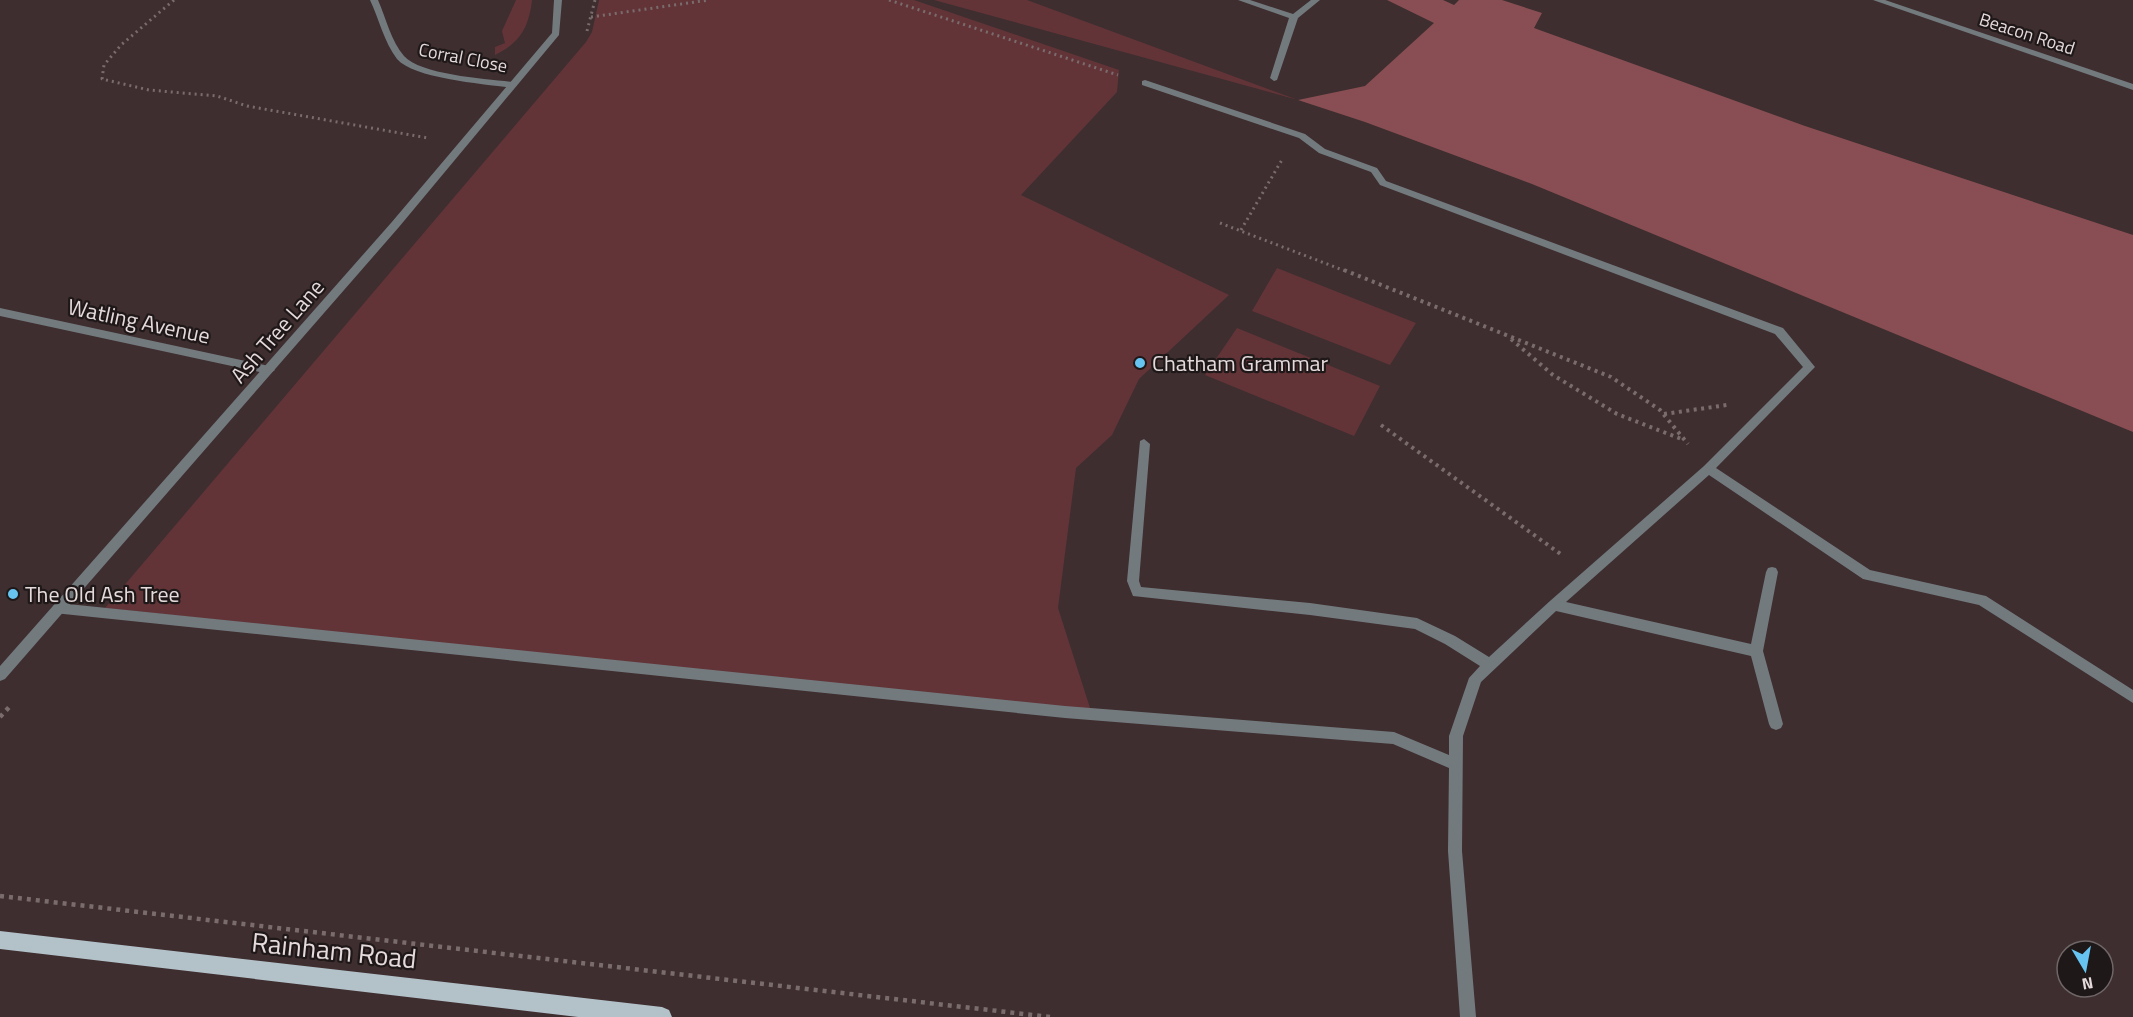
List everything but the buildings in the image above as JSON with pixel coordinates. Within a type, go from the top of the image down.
[{"type":"main road","name":"Rainham Road","points":[[0,940],[662,1017]]},
{"type":"street","name":"Corral Close","points":[[374,0],[399,55],[407,63],[425,71],[513,85]]},
{"type":"street","name":"Ash Tree Lane","points":[[0,675],[269,370],[465,143],[556,33],[558,0]]},
{"type":"street","points":[[1242,0],[1294,17]]},
{"type":"street","points":[[1274,78],[1294,17],[1316,0]]},
{"type":"street","name":"Beacon Road","points":[[1877,0],[2133,87]]},
{"type":"street","points":[[1145,83],[1302,136],[1322,152],[1374,170],[1383,183],[1779,331],[1810,367],[1708,469],[1488,664],[1472,687],[1457,727],[1455,764],[1455,852],[1468,1017]]},
{"type":"street","name":"Watling Avenue","points":[[0,312],[269,370]]},
{"type":"street","points":[[1144,444],[1133,581],[1137,592],[1310,609],[1330,614],[1409,622],[1450,639],[1488,664]]},
{"type":"street","points":[[1708,469],[1867,575],[1982,600],[2133,697]]},
{"type":"street","points":[[1772,572],[1756,651],[1776,724]]},
{"type":"street","points":[[1554,604],[1756,651]]},
{"type":"street","points":[[58,609],[1065,712],[1394,738],[1455,764]]},
{"type":"path","points":[[174,0],[121,45],[104,65],[102,79],[164,92],[208,94],[234,100],[247,106],[465,143]]},
{"type":"path","points":[[557,20],[596,17],[709,0]]},
{"type":"path","points":[[889,0],[1145,83]]},
{"type":"path","points":[[1241,230],[1296,134]]},
{"type":"path","points":[[1220,223],[1611,377],[1664,414],[1708,469]]},
{"type":"path","points":[[1506,334],[1553,375],[1617,414],[1685,440]]},
{"type":"path","points":[[1664,414],[1782,397]]},
{"type":"path","points":[[1381,425],[1590,574]]},
{"type":"path","points":[[0,896],[1050,1017]]},
{"type":"shaded area","points":[[516,0],[532,0],[526,26],[511,45],[495,55],[495,47],[505,43],[502,31]]},
{"type":"shaded area","points":[[599,0],[914,0],[1119,70],[1117,92],[1021,195],[1229,295],[1139,379],[1112,435],[1076,468],[1058,608],[1091,711],[105,608],[586,42],[592,32]]},
{"type":"shaded area","points":[[934,0],[1027,0],[1298,100]]},
{"type":"shaded area","points":[[1387,0],[1443,0],[1454,5],[1459,0],[1502,0],[1542,13],[1534,28],[1805,126],[2133,235],[2133,432],[1532,184],[1365,122],[1298,100],[1365,86],[1434,23]]},
{"type":"shaded area","points":[[1277,268],[1416,323],[1390,365],[1252,311]]},
{"type":"shaded area","points":[[1237,328],[1380,386],[1354,436],[1205,375]]},
{"type":"place","name":"Chatham Grammar","points":[[1140,363]]},
{"type":"place","name":"The Old Ash Tree","points":[[13,594]]}]
